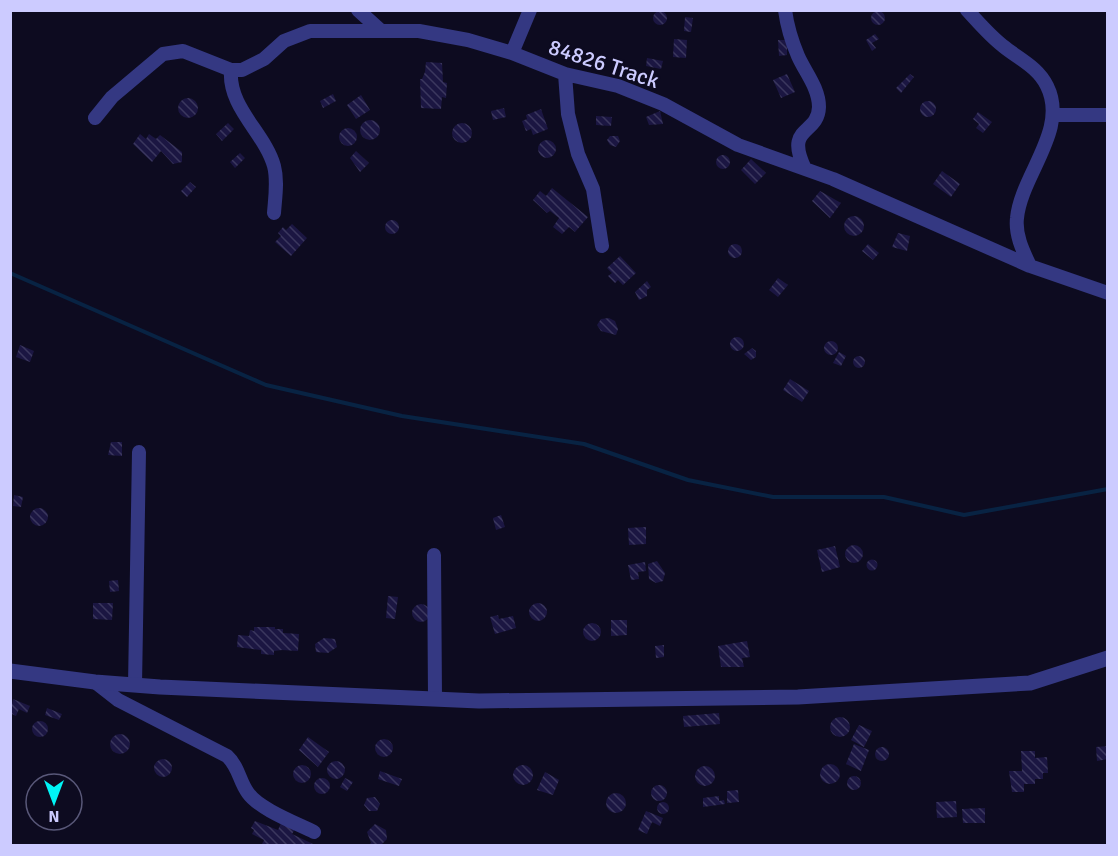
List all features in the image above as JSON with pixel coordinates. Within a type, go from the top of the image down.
[{"type":"street","points":[[358,10],[379,29]]},
{"type":"street","points":[[512,53],[530,10]]},
{"type":"street","points":[[785,10],[798,56],[813,83],[818,100],[815,120],[798,141],[799,156],[805,169]]},
{"type":"street","points":[[967,10],[1005,48],[1041,76],[1051,97],[1053,115],[1050,130],[1021,196],[1016,219],[1021,247],[1029,266]]},
{"type":"street","name":"84826 Track","points":[[231,70],[250,68],[284,41],[310,31],[379,29],[418,31],[468,40],[512,53],[565,74],[618,86],[663,104],[738,145],[833,178],[1029,266],[1107,293]]},
{"type":"street","points":[[95,118],[112,97],[162,54],[183,51],[231,70],[231,84],[236,98],[273,164],[274,213]]},
{"type":"street","points":[[565,74],[568,114],[578,154],[593,189],[602,246]]},
{"type":"street","points":[[1053,115],[1107,115]]},
{"type":"street","points":[[135,685],[139,452]]},
{"type":"street","points":[[434,555],[435,698]]},
{"type":"street","points":[[10,671],[135,685],[491,700],[821,696],[1029,683],[1107,658]]},
{"type":"street","points":[[95,682],[118,700],[227,756],[235,763],[248,793],[257,802],[314,832]]},
{"type":"building","points":[[660,11],[665,13],[667,18],[665,23],[660,25],[655,23],[653,18],[655,13]]},
{"type":"building","points":[[875,11],[881,11],[885,18],[881,25],[875,25],[871,21],[871,15]]},
{"type":"building","points":[[685,17],[693,18],[691,32],[684,31]]},
{"type":"building","points":[[875,34],[879,39],[872,43],[876,48],[872,51],[866,40]]},
{"type":"building","points":[[674,39],[687,40],[686,58],[673,57]]},
{"type":"building","points":[[778,40],[787,40],[787,55],[779,56]]},
{"type":"building","points":[[647,58],[663,61],[661,69],[646,66]]},
{"type":"building","points":[[426,62],[442,63],[443,82],[447,83],[446,98],[442,97],[441,109],[421,108],[420,79],[425,72]]},
{"type":"building","points":[[787,74],[795,92],[781,98],[773,80]]},
{"type":"building","points":[[910,74],[914,77],[901,93],[896,88]]},
{"type":"building","points":[[333,94],[336,101],[323,108],[320,101]]},
{"type":"building","points":[[361,95],[370,110],[356,119],[347,105]]},
{"type":"building","points":[[188,98],[195,101],[198,108],[195,115],[188,118],[181,115],[178,108],[181,101]]},
{"type":"building","points":[[928,101],[934,103],[936,109],[934,115],[928,117],[922,115],[920,109],[922,103]]},
{"type":"building","points":[[504,108],[506,117],[493,120],[491,111]]},
{"type":"building","points":[[541,109],[548,129],[533,135],[531,129],[526,131],[522,121],[527,119],[526,115]]},
{"type":"building","points":[[660,111],[663,124],[649,125],[646,117]]},
{"type":"building","points":[[978,112],[992,122],[983,133],[976,128],[979,124],[973,119]]},
{"type":"building","points":[[596,116],[612,117],[611,126],[596,125]]},
{"type":"building","points":[[370,120],[377,123],[380,130],[377,137],[370,140],[363,137],[360,130],[363,123]]},
{"type":"building","points":[[228,123],[234,129],[222,141],[216,134]]},
{"type":"building","points":[[458,123],[466,123],[472,129],[472,137],[466,143],[458,143],[452,137],[452,129]]},
{"type":"building","points":[[348,128],[354,131],[357,137],[354,143],[348,146],[342,143],[339,137],[342,131]]},
{"type":"building","points":[[140,134],[146,139],[149,134],[156,139],[160,135],[182,152],[182,162],[173,164],[161,151],[152,162],[133,144]]},
{"type":"building","points":[[610,136],[618,136],[620,141],[616,147],[610,145],[607,140]]},
{"type":"building","points":[[547,140],[553,143],[556,149],[553,155],[547,158],[541,155],[538,149],[541,143]]},
{"type":"building","points":[[356,151],[369,163],[360,172],[350,158]]},
{"type":"building","points":[[240,153],[245,158],[235,168],[230,162]]},
{"type":"building","points":[[720,155],[726,155],[730,162],[726,169],[720,169],[716,165],[716,159]]},
{"type":"building","points":[[751,159],[766,173],[755,184],[741,170]]},
{"type":"building","points":[[942,171],[960,184],[951,197],[933,184]]},
{"type":"building","points":[[190,182],[196,187],[187,197],[181,191]]},
{"type":"building","points":[[552,188],[588,217],[575,232],[569,227],[562,234],[553,227],[559,218],[550,211],[547,213],[533,200],[540,191],[546,196]]},
{"type":"building","points":[[820,191],[841,203],[830,218],[812,201]]},
{"type":"building","points":[[854,216],[861,219],[864,226],[861,233],[854,236],[847,233],[844,226],[847,219]]},
{"type":"building","points":[[389,220],[395,220],[399,227],[395,234],[389,234],[385,230],[385,224]]},
{"type":"building","points":[[292,224],[307,238],[291,256],[275,242],[281,236],[278,233],[283,227],[286,230]]},
{"type":"building","points":[[898,233],[910,236],[907,251],[892,247]]},
{"type":"building","points":[[735,244],[740,246],[742,251],[740,256],[735,258],[730,256],[728,251],[730,246]]},
{"type":"building","points":[[868,244],[879,253],[873,260],[862,251]]},
{"type":"building","points":[[620,256],[636,273],[623,285],[618,280],[615,283],[608,276],[612,273],[607,268]]},
{"type":"building","points":[[778,278],[788,285],[778,297],[769,290]]},
{"type":"building","points":[[647,281],[651,287],[647,290],[647,296],[639,300],[635,292]]},
{"type":"building","points":[[609,318],[615,321],[618,329],[616,335],[601,331],[597,325],[601,319]]},
{"type":"building","points":[[737,337],[742,339],[744,344],[742,349],[737,351],[732,349],[730,344],[732,339]]},
{"type":"building","points":[[831,341],[836,343],[838,348],[836,353],[831,355],[826,353],[824,348],[826,343]]},
{"type":"building","points":[[20,345],[34,351],[30,362],[16,357]]},
{"type":"building","points":[[752,348],[756,351],[756,357],[751,360],[744,354]]},
{"type":"building","points":[[839,352],[846,356],[841,366],[833,363]]},
{"type":"building","points":[[859,356],[865,362],[859,368],[853,362]]},
{"type":"building","points":[[790,379],[809,391],[802,402],[783,390]]},
{"type":"building","points":[[111,442],[122,442],[122,456],[108,455]]},
{"type":"building","points":[[14,495],[23,497],[21,507],[13,506]]},
{"type":"building","points":[[39,508],[45,511],[48,517],[45,523],[39,526],[33,523],[30,517],[33,511]]},
{"type":"building","points":[[501,515],[505,527],[496,530],[493,518]]},
{"type":"building","points":[[646,527],[646,544],[629,545],[628,528]]},
{"type":"building","points":[[850,545],[858,545],[863,550],[861,561],[850,563],[845,558],[845,550]]},
{"type":"building","points":[[835,546],[840,567],[822,572],[817,550]]},
{"type":"building","points":[[872,559],[878,565],[872,571],[866,565]]},
{"type":"building","points":[[657,561],[665,573],[663,581],[656,583],[649,579],[648,564]]},
{"type":"building","points":[[645,562],[646,571],[638,572],[639,579],[631,580],[628,565]]},
{"type":"building","points":[[118,580],[119,591],[110,592],[109,581]]},
{"type":"building","points":[[388,596],[398,597],[395,619],[386,618]]},
{"type":"building","points":[[93,603],[113,603],[112,620],[93,619]]},
{"type":"building","points":[[534,603],[542,603],[547,608],[545,619],[534,621],[529,616],[529,608]]},
{"type":"building","points":[[421,604],[427,607],[430,613],[427,619],[421,622],[415,619],[412,613],[415,607]]},
{"type":"building","points":[[498,615],[499,619],[513,616],[516,628],[495,634],[490,617]]},
{"type":"building","points":[[611,620],[627,620],[627,635],[611,636]]},
{"type":"building","points":[[588,623],[596,623],[601,628],[599,639],[588,641],[583,636],[583,628]]},
{"type":"building","points":[[254,627],[275,627],[275,629],[283,629],[283,633],[299,634],[298,651],[274,651],[274,655],[261,654],[261,650],[237,647],[238,635],[249,636],[250,630],[254,631]]},
{"type":"building","points":[[324,638],[335,639],[337,647],[328,653],[316,652],[315,644]]},
{"type":"building","points":[[747,641],[750,657],[742,658],[744,667],[721,667],[718,646]]},
{"type":"building","points":[[664,645],[664,657],[656,658],[655,646]]},
{"type":"building","points":[[13,699],[30,706],[27,713],[19,709],[16,716],[10,713]]},
{"type":"building","points":[[47,708],[62,714],[59,720],[45,715]]},
{"type":"building","points":[[719,713],[720,724],[684,727],[683,716]]},
{"type":"building","points":[[840,717],[847,720],[850,727],[847,734],[840,737],[833,734],[830,727],[833,720]]},
{"type":"building","points":[[40,721],[48,729],[40,737],[32,729]]},
{"type":"building","points":[[859,725],[872,731],[864,747],[851,740]]},
{"type":"building","points":[[120,734],[127,737],[130,744],[127,751],[120,754],[113,751],[110,744],[113,737]]},
{"type":"building","points":[[308,737],[329,752],[318,767],[299,750]]},
{"type":"building","points":[[384,739],[390,742],[393,748],[390,754],[384,757],[378,754],[375,748],[378,742]]},
{"type":"building","points":[[854,744],[869,750],[861,771],[846,764]]},
{"type":"building","points":[[1108,746],[1108,759],[1097,761],[1096,747]]},
{"type":"building","points":[[882,747],[887,749],[889,754],[887,759],[882,761],[877,759],[875,754],[877,749]]},
{"type":"building","points":[[1021,751],[1035,751],[1035,758],[1047,757],[1048,773],[1043,773],[1043,779],[1035,779],[1035,784],[1024,784],[1024,792],[1012,792],[1009,771],[1022,771]]},
{"type":"building","points":[[159,759],[167,759],[172,764],[170,775],[159,777],[154,772],[154,764]]},
{"type":"building","points":[[336,761],[342,764],[345,770],[342,776],[336,779],[330,776],[327,770],[330,764]]},
{"type":"building","points":[[830,764],[837,767],[840,774],[837,781],[830,784],[823,781],[820,774],[823,767]]},
{"type":"building","points":[[302,765],[308,768],[311,774],[308,780],[302,783],[296,780],[293,774],[296,768]]},
{"type":"building","points":[[523,765],[530,768],[533,775],[530,782],[523,785],[516,782],[513,775],[516,768]]},
{"type":"building","points":[[705,766],[712,769],[715,776],[712,783],[705,786],[698,783],[695,776],[698,769]]},
{"type":"building","points":[[380,771],[402,779],[399,786],[378,779]]},
{"type":"building","points":[[545,772],[559,780],[553,795],[537,790]]},
{"type":"building","points":[[854,776],[859,778],[861,783],[859,788],[854,790],[849,788],[847,783],[849,778]]},
{"type":"building","points":[[322,778],[328,780],[330,786],[328,792],[322,794],[316,792],[314,786],[316,780]]},
{"type":"building","points":[[345,778],[353,782],[347,791],[340,787]]},
{"type":"building","points":[[659,785],[665,787],[667,793],[665,799],[659,801],[653,799],[651,793],[653,787]]},
{"type":"building","points":[[738,790],[739,802],[727,803],[727,791]]},
{"type":"building","points":[[612,793],[620,793],[626,799],[626,807],[620,813],[612,813],[606,807],[606,799]]},
{"type":"building","points":[[719,796],[719,801],[724,800],[725,804],[703,807],[703,798]]},
{"type":"building","points":[[375,797],[380,804],[377,811],[369,811],[364,805],[367,798]]},
{"type":"building","points":[[956,801],[957,817],[937,818],[936,802]]},
{"type":"building","points":[[663,802],[669,808],[663,814],[657,808]]},
{"type":"building","points":[[985,808],[985,823],[963,823],[962,809]]},
{"type":"building","points":[[646,811],[663,818],[660,826],[652,822],[647,834],[638,830]]},
{"type":"building","points":[[255,821],[278,830],[281,823],[295,829],[292,834],[313,844],[261,846],[264,840],[252,834],[254,830],[251,828]]},
{"type":"building","points":[[375,824],[386,830],[387,839],[380,846],[367,846],[371,843],[367,832]]},
{"type":"waterway","points":[[10,273],[266,385],[402,416],[584,444],[688,480],[773,497],[884,497],[964,515],[1108,489]]}]
